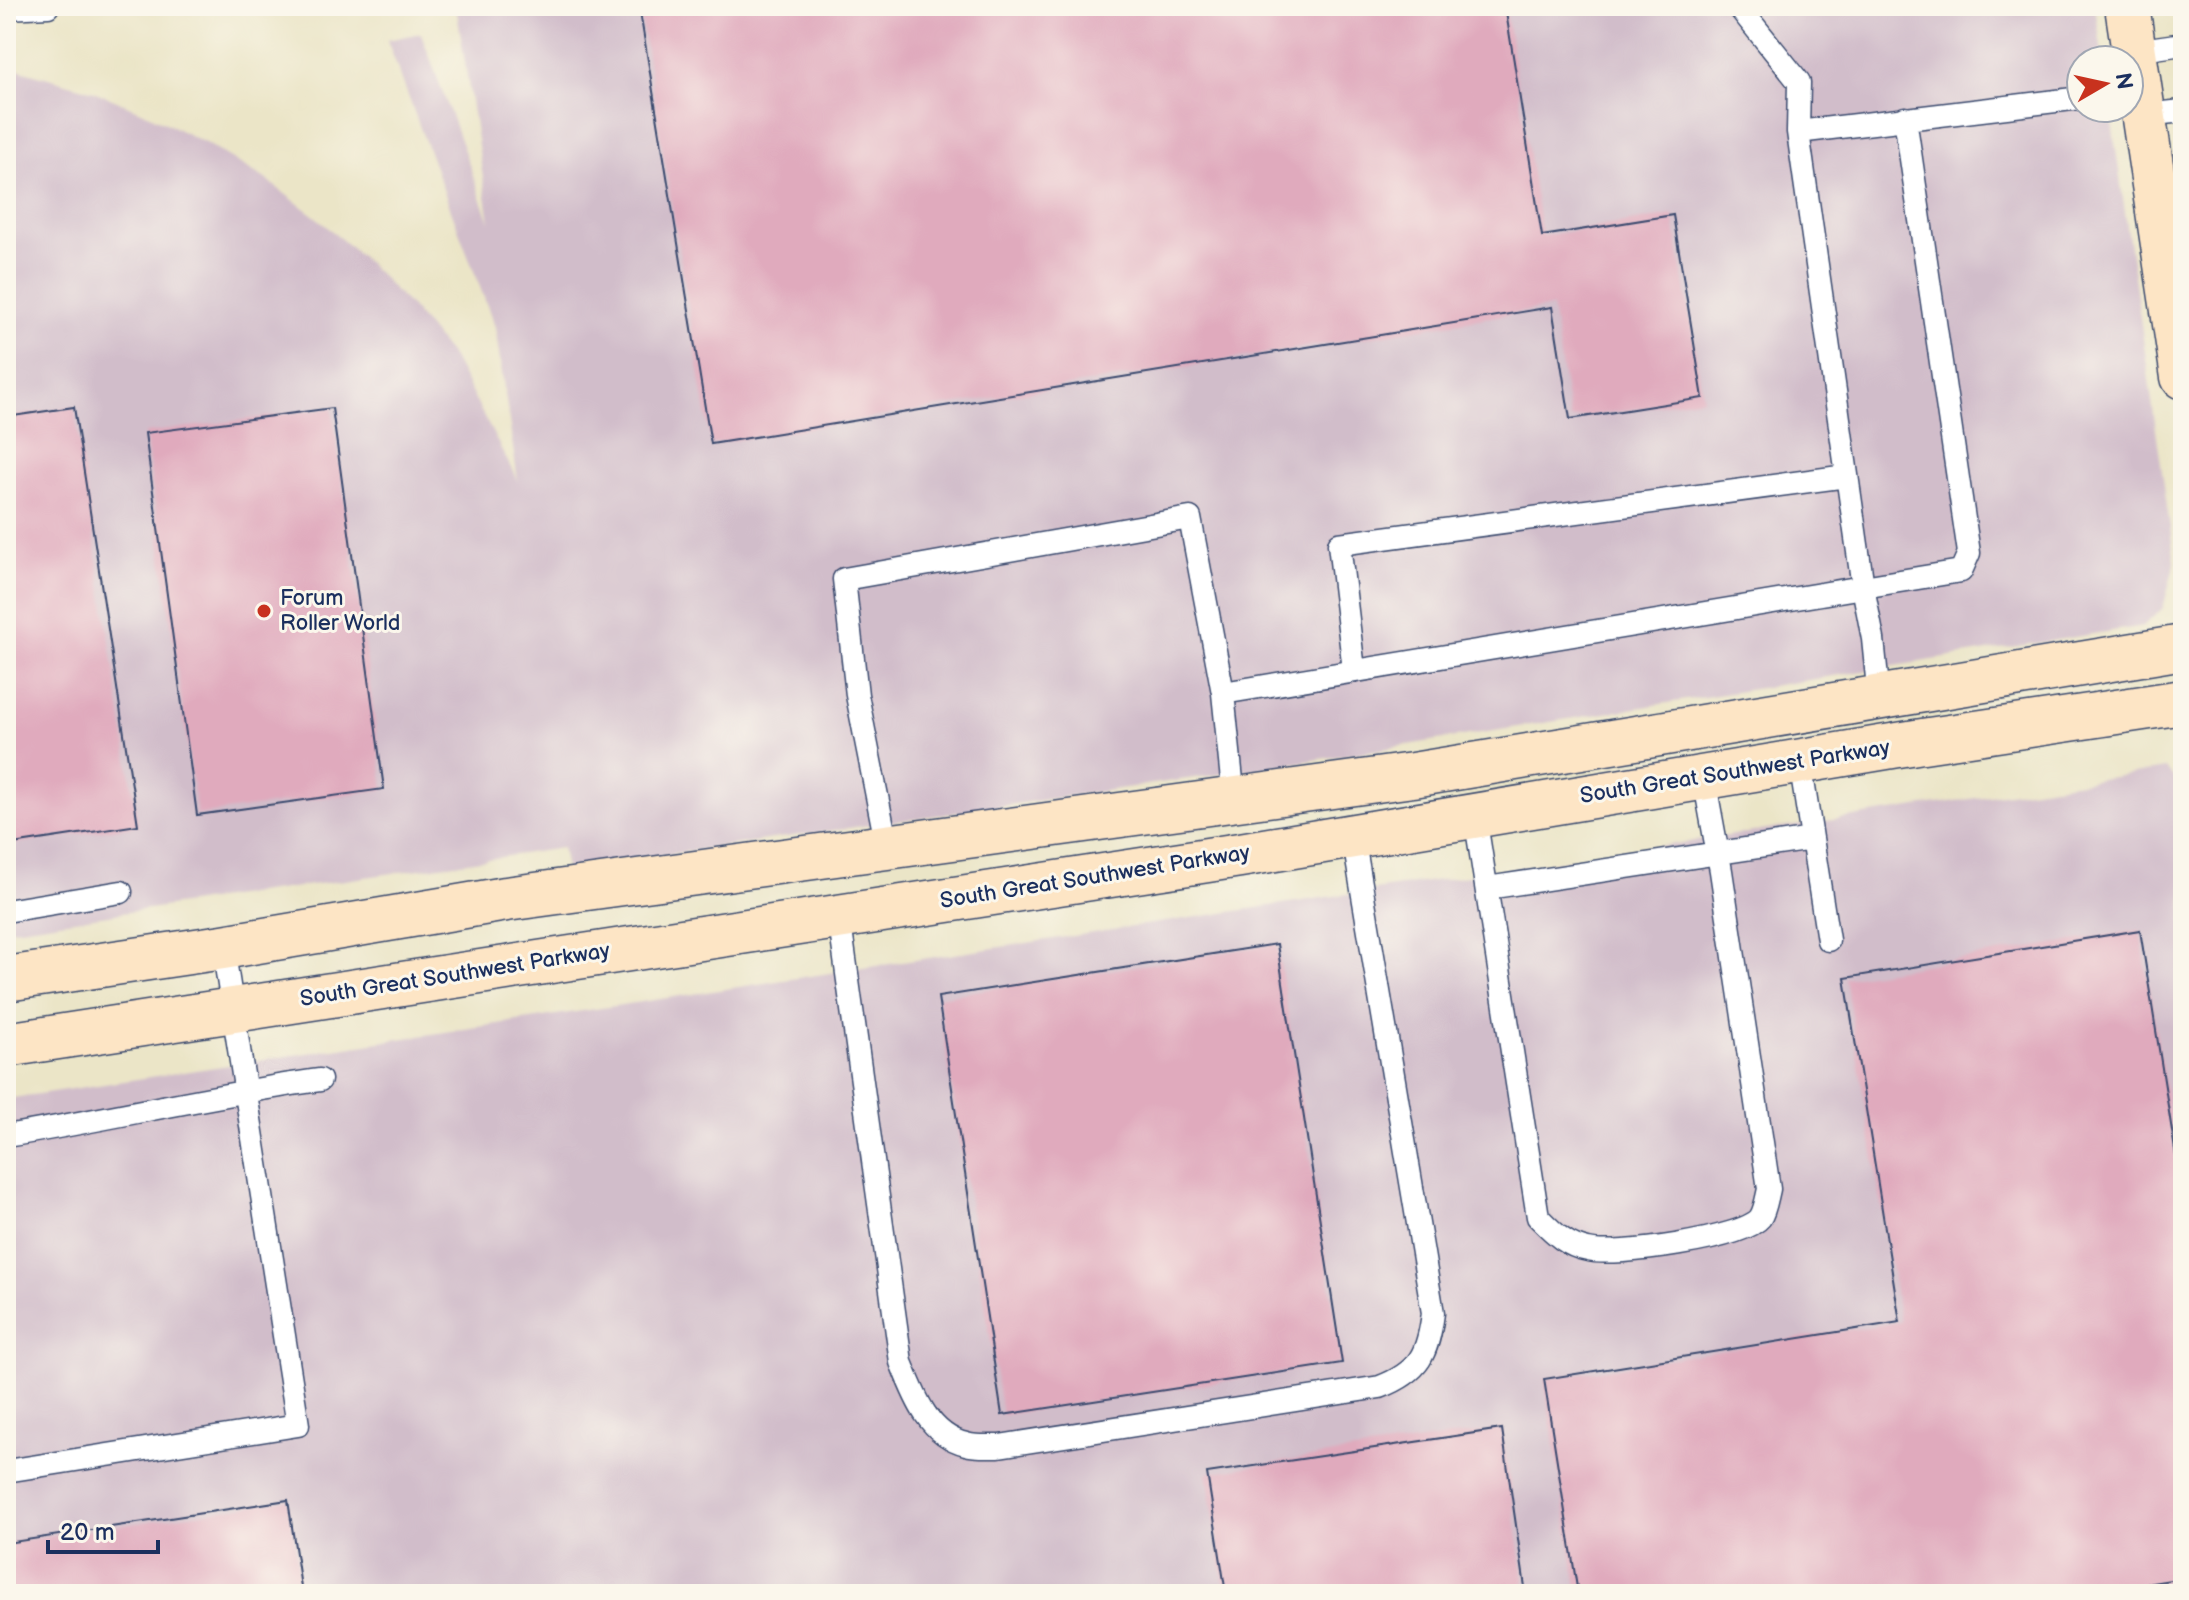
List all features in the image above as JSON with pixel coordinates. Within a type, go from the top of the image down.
[{"type":"main road","points":[[2127,6],[2146,91],[2176,279],[2183,377]]},
{"type":"main road","points":[[6,979],[223,947],[506,899],[1413,775],[2183,647]]},
{"type":"main road","name":"South Great Southwest Parkway","points":[[6,1045],[1240,855],[2183,702]]},
{"type":"main road","points":[[1234,800],[1240,855]]},
{"type":"lane","points":[[6,8],[48,6]]},
{"type":"lane","points":[[1738,6],[1799,82],[1798,132],[1873,639],[1879,698]]},
{"type":"lane","points":[[2146,91],[2183,44]]},
{"type":"lane","points":[[1798,132],[2065,100]]},
{"type":"lane","points":[[1223,693],[1961,571],[1969,553],[1905,118]]},
{"type":"lane","points":[[1354,670],[1339,544],[1847,476]]},
{"type":"lane","points":[[887,847],[857,695],[844,579],[1190,518],[1223,693],[1234,800]]},
{"type":"lane","points":[[1800,762],[1828,940]]},
{"type":"lane","points":[[1475,816],[1538,1217],[1559,1239],[1588,1251],[1627,1253],[1740,1231],[1760,1217],[1769,1189],[1704,778]]},
{"type":"lane","points":[[839,916],[901,1362],[915,1397],[937,1431],[966,1444],[999,1446],[1380,1387],[1400,1380],[1419,1363],[1430,1341],[1433,1313],[1353,836]]},
{"type":"lane","points":[[1487,888],[1812,839]]},
{"type":"lane","points":[[6,911],[121,892]]},
{"type":"lane","points":[[6,1471],[298,1425],[223,947]]},
{"type":"lane","points":[[6,1136],[144,1112],[245,1090],[320,1080]]},
{"type":"shaded area","points":[[456,6],[2095,6],[2101,44],[2065,44],[2065,124],[2112,124],[2175,562],[2163,608],[2143,626],[1271,767],[566,869],[562,848],[6,930],[6,66],[91,90],[150,115],[264,178],[316,217],[365,260],[411,307],[453,358],[518,481],[495,327],[387,40],[421,33],[490,222]]},
{"type":"shaded area","points":[[2166,769],[2183,787],[2183,1594],[6,1594],[6,1099]]},
{"type":"building","points":[[639,6],[1505,6],[1542,236],[1673,215],[1703,398],[1570,419],[1552,307],[711,444]]},
{"type":"building","points":[[74,407],[138,825],[6,845],[6,417]]},
{"type":"building","name":"Forum Roller World","points":[[332,408],[384,789],[197,815],[145,433]]},
{"type":"building","points":[[2140,930],[2183,1200],[2183,1578],[2084,1594],[1578,1594],[1544,1379],[1900,1322],[1845,978]]},
{"type":"building","points":[[1277,944],[1342,1363],[1002,1415],[938,997]]},
{"type":"building","points":[[1502,1429],[1526,1594],[1226,1594],[1207,1473]]},
{"type":"building","points":[[288,1500],[302,1594],[6,1594],[6,1543]]},
{"type":"place","name":"Forum Roller World","points":[[264,611]]}]
